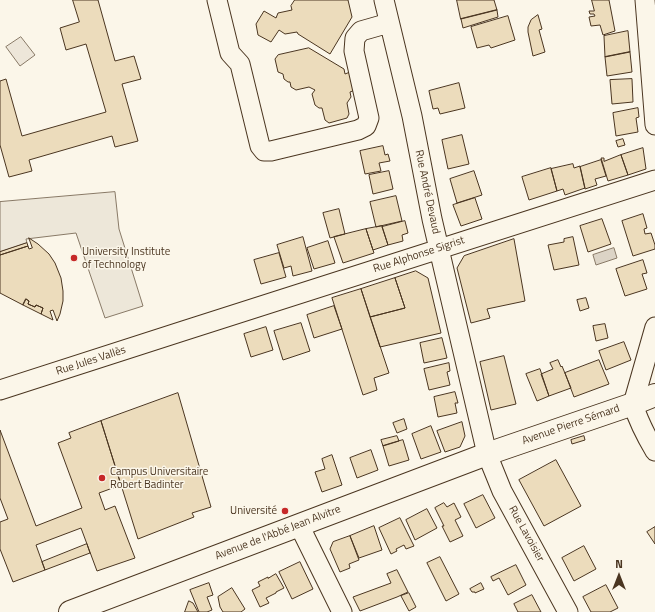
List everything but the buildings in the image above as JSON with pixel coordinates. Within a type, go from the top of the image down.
[{"type":"main road","name":"Avenue Pierre Sémard","points":[[487,454],[633,404],[655,395]]},
{"type":"main road","name":"Avenue de l'Abbé Jean Alvitre","points":[[70,612],[487,454]]},
{"type":"street","points":[[217,0],[230,54],[240,64],[260,146],[264,151],[271,151],[313,142],[358,130],[366,126],[369,118],[354,51],[355,38],[361,31],[389,23]]},
{"type":"street","name":"Rue André Devaud","points":[[384,0],[412,116],[432,219],[487,454]]},
{"type":"street","points":[[646,0],[655,125]]},
{"type":"street","name":"Rue Alphonse Sigrist","points":[[183,331],[655,180]]},
{"type":"street","points":[[655,327],[633,404],[649,442],[655,451]]},
{"type":"street","name":"Rue Jules Vallès","points":[[0,390],[183,331]]},
{"type":"street","name":"Rue Lavoisier","points":[[487,454],[502,491],[568,612]]},
{"type":"street","points":[[299,525],[342,612]]},
{"type":"shaded area","points":[[21,37],[35,55],[20,66],[6,47]]},
{"type":"shaded area","points":[[115,192],[119,229],[143,306],[105,318],[76,233],[26,239],[27,243],[0,252],[0,202]]},
{"type":"shaded area","points":[[614,248],[617,258],[596,265],[593,255]]},
{"type":"place","name":"University Institute of Technology","points":[[74,258]]},
{"type":"place","name":"Campus Universitaire Robert Badinter","points":[[102,478]]},
{"type":"place","name":"Université","points":[[285,511]]}]
